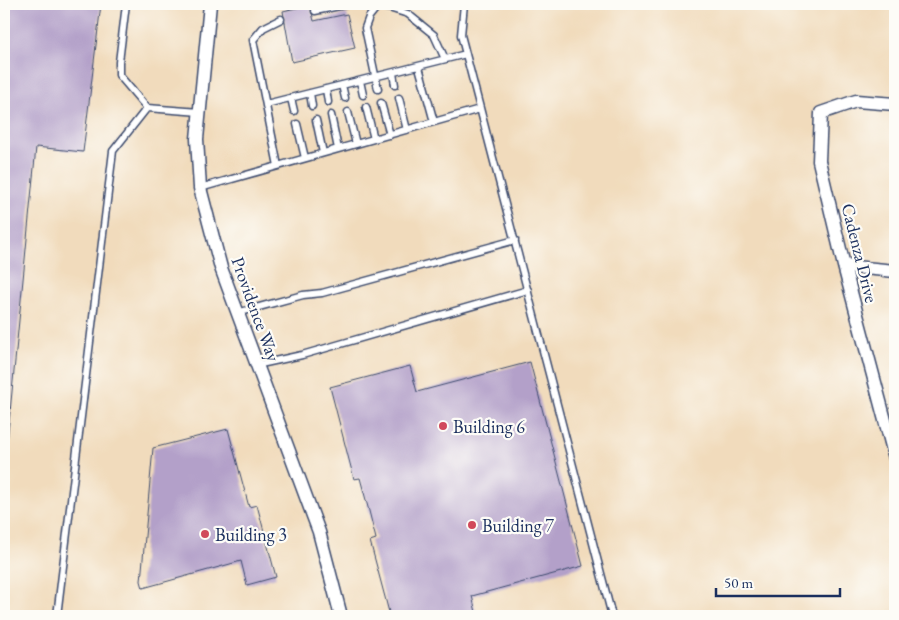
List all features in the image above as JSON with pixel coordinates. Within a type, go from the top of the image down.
[{"type":"street","name":"Providence Way","points":[[210,4],[197,139],[200,188],[220,268],[319,532],[341,616]]},
{"type":"street","name":"Cadenza Drive","points":[[895,104],[856,101],[821,113],[819,161],[844,266],[895,457]]},
{"type":"street","points":[[844,266],[895,271]]},
{"type":"lane","points":[[126,4],[119,75],[147,108],[200,112]]},
{"type":"lane","points":[[315,11],[350,4],[408,14],[434,35],[445,59]]},
{"type":"lane","points":[[464,4],[461,35],[612,616]]},
{"type":"lane","points":[[376,7],[369,17],[365,28],[378,89]]},
{"type":"lane","points":[[278,166],[252,40],[263,28],[282,19]]},
{"type":"lane","points":[[266,104],[393,74],[466,54]]},
{"type":"lane","points":[[418,67],[434,122]]},
{"type":"lane","points":[[393,74],[395,85]]},
{"type":"lane","points":[[360,81],[363,94]]},
{"type":"lane","points":[[342,86],[345,98]]},
{"type":"lane","points":[[326,89],[328,102]]},
{"type":"lane","points":[[310,93],[312,106]]},
{"type":"lane","points":[[291,98],[294,111]]},
{"type":"lane","points":[[399,98],[407,130]]},
{"type":"lane","points":[[381,103],[390,135]]},
{"type":"lane","points":[[366,107],[374,140]]},
{"type":"lane","points":[[57,616],[113,151],[147,108]]},
{"type":"lane","points":[[200,188],[480,109]]},
{"type":"lane","points":[[348,112],[356,144]]},
{"type":"lane","points":[[331,115],[338,149]]},
{"type":"lane","points":[[316,120],[323,154]]},
{"type":"lane","points":[[297,124],[305,158]]},
{"type":"lane","points":[[237,313],[303,295],[322,293],[515,240]]},
{"type":"lane","points":[[256,365],[302,355],[528,290]]},
{"type":"building","points":[[4,4],[101,4],[83,152],[36,147],[5,463],[4,463]]},
{"type":"building","points":[[310,5],[314,21],[347,14],[355,48],[292,62],[283,11]]},
{"type":"building","points":[[530,362],[583,566],[472,596],[477,616],[390,616],[370,541],[376,539],[369,511],[360,478],[354,479],[330,387],[410,366],[417,392]]},
{"type":"building","name":"Building 3","points":[[228,429],[249,507],[257,505],[276,577],[247,585],[241,561],[143,588],[141,581],[153,448]]},
{"type":"place","name":"Building 6","points":[[443,426]]},
{"type":"place","name":"Building 7","points":[[472,525]]},
{"type":"place","name":"Building 3","points":[[205,534]]}]
